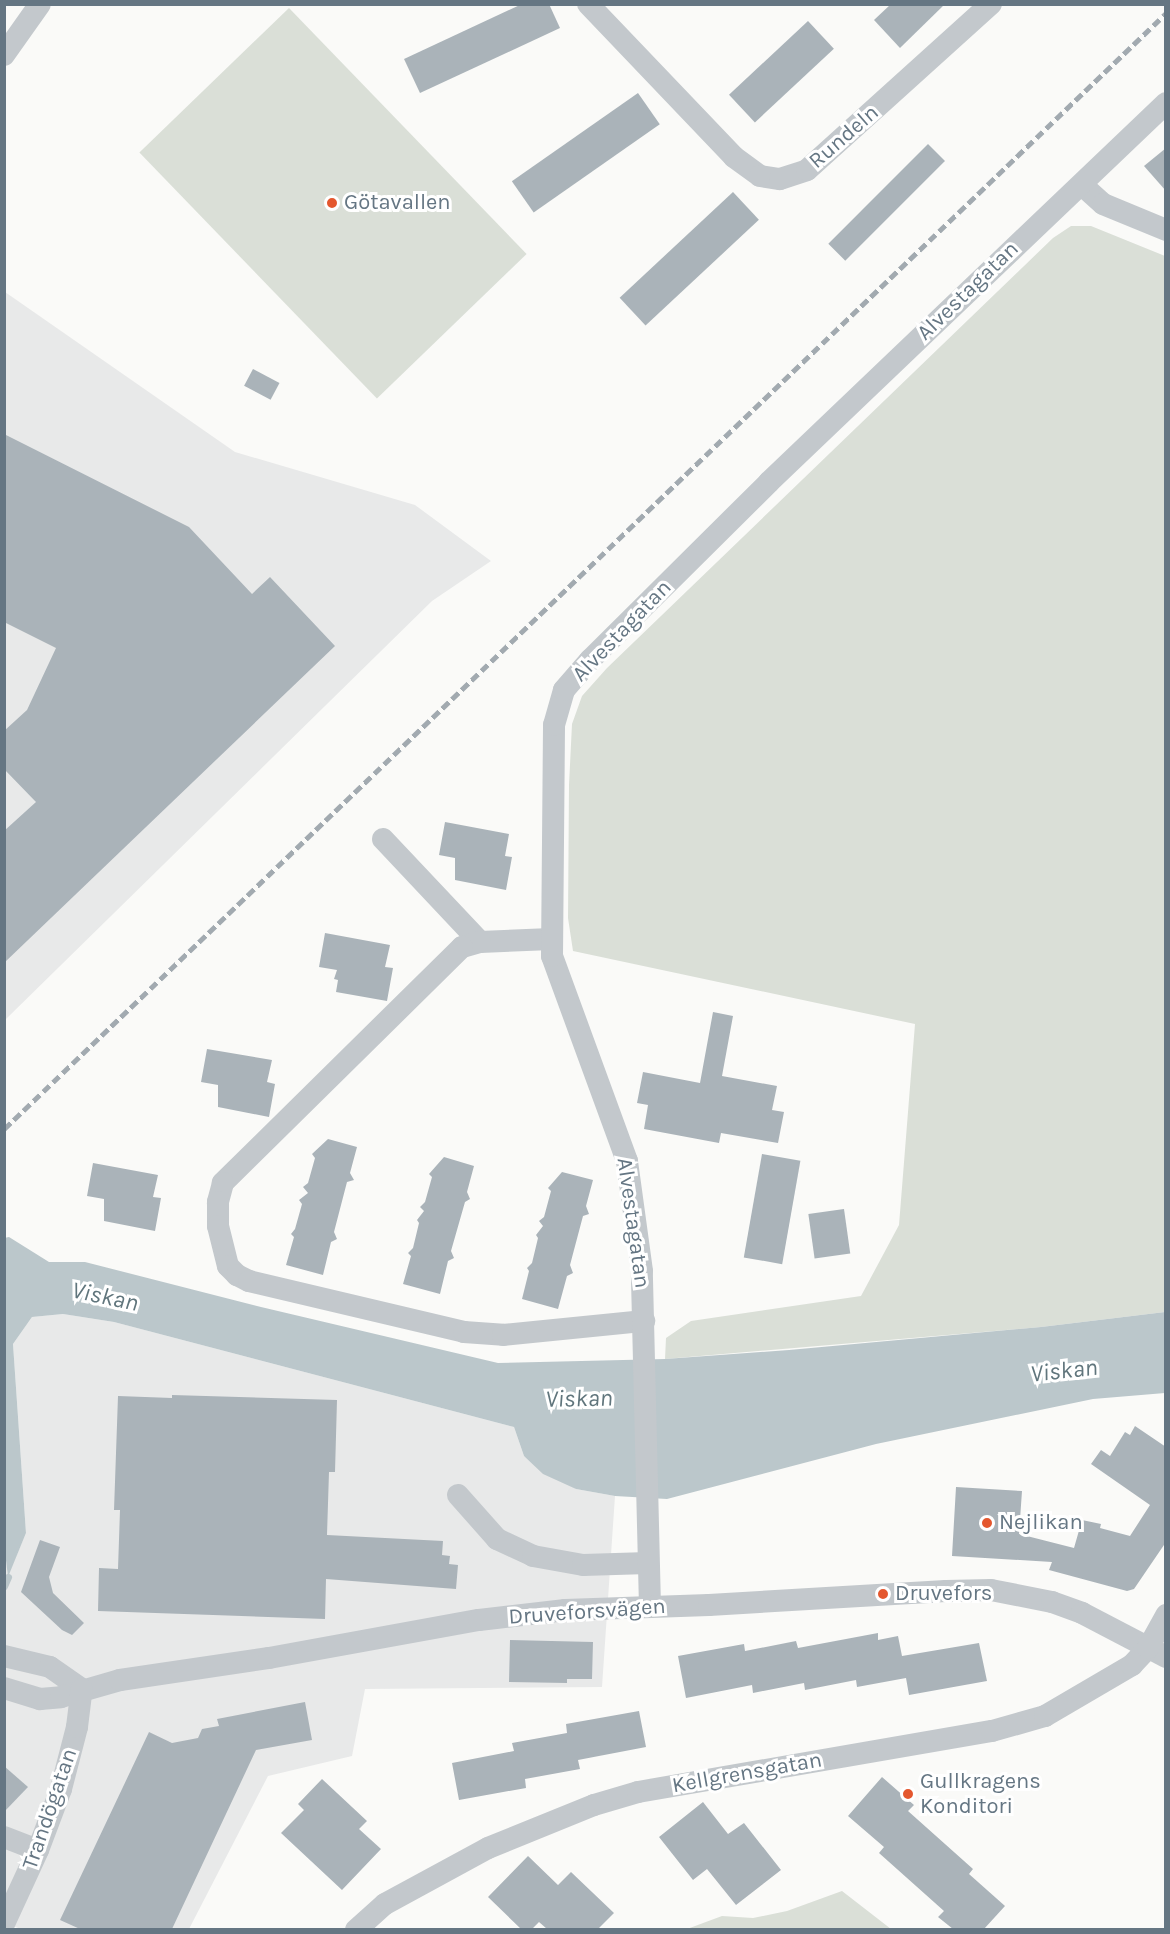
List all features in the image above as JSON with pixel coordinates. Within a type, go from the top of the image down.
[{"type":"street","points":[[4,55],[40,4]]},
{"type":"street","name":"Rundeln","points":[[588,4],[734,157],[760,176],[780,179],[807,170],[991,4]]},
{"type":"street","name":"Alvestagatan","points":[[648,1563],[642,1271],[627,1161],[552,957],[554,725],[564,690],[590,660],[769,482],[1166,103]]},
{"type":"street","points":[[1082,185],[1103,204],[1166,230]]},
{"type":"street","points":[[383,839],[480,942]]},
{"type":"street","points":[[551,939],[480,942],[462,947],[223,1183],[218,1202],[218,1226],[228,1266],[237,1275],[249,1281],[464,1332],[503,1335],[644,1321]]},
{"type":"street","points":[[458,1495],[497,1539],[533,1556],[583,1565],[648,1563],[650,1607]]},
{"type":"street","name":"Druveforsvägen","points":[[4,1688],[40,1699],[61,1697],[82,1689],[479,1620],[565,1610],[992,1590],[1052,1602],[1082,1613],[1157,1653]]},
{"type":"street","name":"Kellgrensgatan","points":[[356,1929],[385,1904],[488,1848],[594,1805],[638,1792],[992,1731],[1045,1716],[1157,1653],[1166,1616]]},
{"type":"street","points":[[4,1656],[51,1667],[82,1689]]},
{"type":"street","name":"Trandögatan","points":[[4,1924],[38,1850],[61,1789],[77,1727],[82,1689]]},
{"type":"street","points":[[4,1837],[38,1850]]},
{"type":"shaded area","name":"Götavallen","points":[[289,8],[527,254],[377,399],[139,152]]},
{"type":"shaded area","points":[[1071,226],[1091,226],[1165,256],[1165,1312],[1041,1327],[665,1359],[666,1338],[691,1321],[861,1296],[899,1225],[915,1024],[573,951],[568,918],[569,785],[572,724],[582,696],[607,668],[1053,238]]},
{"type":"shaded area","points":[[5,292],[235,452],[415,505],[491,561],[432,601],[5,1020]]},
{"type":"shaded area","points":[[63,1314],[114,1322],[514,1427],[524,1456],[576,1489],[615,1496],[602,1687],[365,1689],[352,1756],[268,1776],[189,1929],[21,1929],[4,1923],[4,1544],[8,1575],[26,1533],[13,1344],[32,1317]]},
{"type":"shaded area","points":[[842,1891],[891,1929],[687,1929],[722,1916],[753,1918],[787,1911]]},
{"type":"water","name":"Viskan","points":[[9,1237],[49,1262],[85,1262],[261,1307],[498,1363],[665,1359],[789,1350],[1041,1327],[1165,1312],[1165,1393],[1093,1399],[876,1444],[667,1499],[615,1496],[576,1489],[543,1474],[524,1456],[514,1427],[114,1322],[63,1314],[32,1317],[13,1344],[26,1533],[8,1577],[4,1544],[4,1238]]},
{"type":"building","points":[[522,4],[549,4],[560,28],[420,93],[404,59]]},
{"type":"building","points":[[891,4],[945,4],[900,48],[874,20]]},
{"type":"building","points":[[808,21],[834,49],[755,122],[729,95]]},
{"type":"building","points":[[638,93],[660,124],[534,212],[512,181]]},
{"type":"building","points":[[928,144],[945,161],[845,261],[828,244]]},
{"type":"building","points":[[1166,148],[1166,191],[1144,166]]},
{"type":"building","points":[[733,192],[759,220],[646,326],[620,298]]},
{"type":"building","points":[[253,369],[279,383],[271,400],[244,386]]},
{"type":"building","points":[[4,434],[189,527],[252,594],[270,577],[335,646],[4,963],[4,831],[36,802],[4,769],[4,731],[27,710],[56,648],[4,622]]},
{"type":"building","points":[[445,822],[509,834],[505,856],[512,857],[506,890],[455,880],[455,858],[439,855]]},
{"type":"building","points":[[325,933],[390,945],[385,967],[393,968],[387,1001],[336,992],[338,980],[334,979],[337,970],[319,967]]},
{"type":"building","points":[[713,1012],[733,1016],[722,1076],[777,1086],[772,1110],[784,1112],[778,1143],[721,1133],[719,1143],[644,1129],[648,1105],[637,1103],[643,1072],[700,1083]]},
{"type":"building","points":[[207,1049],[272,1060],[267,1082],[275,1084],[269,1117],[218,1107],[218,1085],[201,1082]]},
{"type":"building","points":[[328,1139],[357,1147],[350,1173],[354,1180],[347,1182],[334,1232],[337,1239],[331,1242],[323,1275],[286,1265],[294,1237],[291,1234],[295,1229],[302,1204],[299,1200],[308,1193],[303,1187],[308,1183],[315,1158],[312,1154]]},
{"type":"building","points":[[762,1154],[800,1161],[782,1264],[744,1257]]},
{"type":"building","points":[[444,1157],[474,1166],[467,1192],[470,1199],[465,1202],[451,1251],[454,1258],[448,1261],[440,1294],[403,1284],[411,1256],[408,1253],[413,1248],[419,1223],[417,1220],[424,1211],[420,1207],[425,1202],[432,1177],[429,1174]]},
{"type":"building","points":[[93,1163],[158,1175],[153,1197],[161,1198],[155,1231],[104,1221],[104,1199],[87,1196]]},
{"type":"building","points":[[562,1172],[593,1180],[586,1206],[589,1214],[583,1216],[570,1265],[573,1273],[567,1276],[558,1309],[522,1299],[529,1271],[527,1268],[532,1263],[538,1238],[536,1235],[543,1226],[539,1221],[544,1217],[551,1191],[548,1188]]},
{"type":"building","points":[[844,1209],[850,1254],[815,1259],[808,1214]]},
{"type":"building","points":[[172,1395],[337,1400],[335,1472],[329,1472],[327,1535],[443,1541],[442,1555],[450,1556],[449,1564],[458,1565],[456,1589],[326,1579],[325,1619],[98,1611],[99,1568],[118,1569],[120,1510],[114,1510],[118,1396],[172,1398]]},
{"type":"building","points":[[1135,1426],[1166,1447],[1166,1542],[1134,1589],[1127,1591],[1049,1570],[1052,1562],[952,1556],[956,1487],[1022,1491],[1019,1534],[1074,1548],[1082,1520],[1101,1524],[1100,1528],[1130,1536],[1150,1505],[1091,1464],[1101,1450],[1110,1456],[1125,1432],[1130,1435]]},
{"type":"building","points":[[40,1540],[60,1547],[49,1577],[53,1593],[84,1623],[72,1635],[62,1630],[21,1592]]},
{"type":"building","points":[[878,1633],[878,1640],[898,1636],[902,1656],[979,1643],[987,1681],[909,1695],[906,1678],[857,1687],[856,1680],[805,1690],[804,1683],[753,1693],[752,1685],[686,1698],[678,1656],[744,1644],[745,1651],[796,1641],[798,1648]]},
{"type":"building","points":[[510,1640],[593,1642],[592,1679],[567,1679],[567,1683],[509,1682]]},
{"type":"building","points":[[305,1702],[312,1740],[256,1750],[172,1929],[80,1929],[60,1920],[149,1732],[172,1743],[198,1738],[202,1729],[219,1726],[217,1719]]},
{"type":"building","points":[[639,1711],[646,1747],[578,1760],[580,1769],[525,1779],[526,1788],[459,1800],[452,1763],[514,1751],[512,1743],[567,1733],[566,1724]]},
{"type":"building","points":[[4,1766],[28,1787],[4,1812]]},
{"type":"building","points":[[882,1777],[914,1805],[908,1811],[973,1869],[969,1874],[1005,1906],[984,1929],[953,1929],[938,1917],[944,1911],[879,1853],[884,1847],[848,1816]]},
{"type":"building","points":[[322,1779],[367,1821],[359,1829],[381,1849],[342,1890],[281,1833],[304,1810],[298,1804]]},
{"type":"building","points":[[703,1802],[728,1834],[744,1823],[781,1870],[736,1905],[707,1869],[693,1880],[659,1837]]},
{"type":"building","points":[[528,1856],[558,1885],[571,1872],[614,1913],[598,1929],[547,1929],[539,1922],[532,1929],[521,1929],[488,1897]]},
{"type":"waterway","points":[[4,1586],[8,1577]]},
{"type":"railway","points":[[4,1129],[1166,13]]},
{"type":"place","name":"Götavallen","points":[[332,203]]},
{"type":"place","name":"Nejlikan","points":[[987,1523]]},
{"type":"place","name":"Druvefors","points":[[883,1594]]},
{"type":"place","name":"Gullkragens Konditori","points":[[908,1794]]}]
